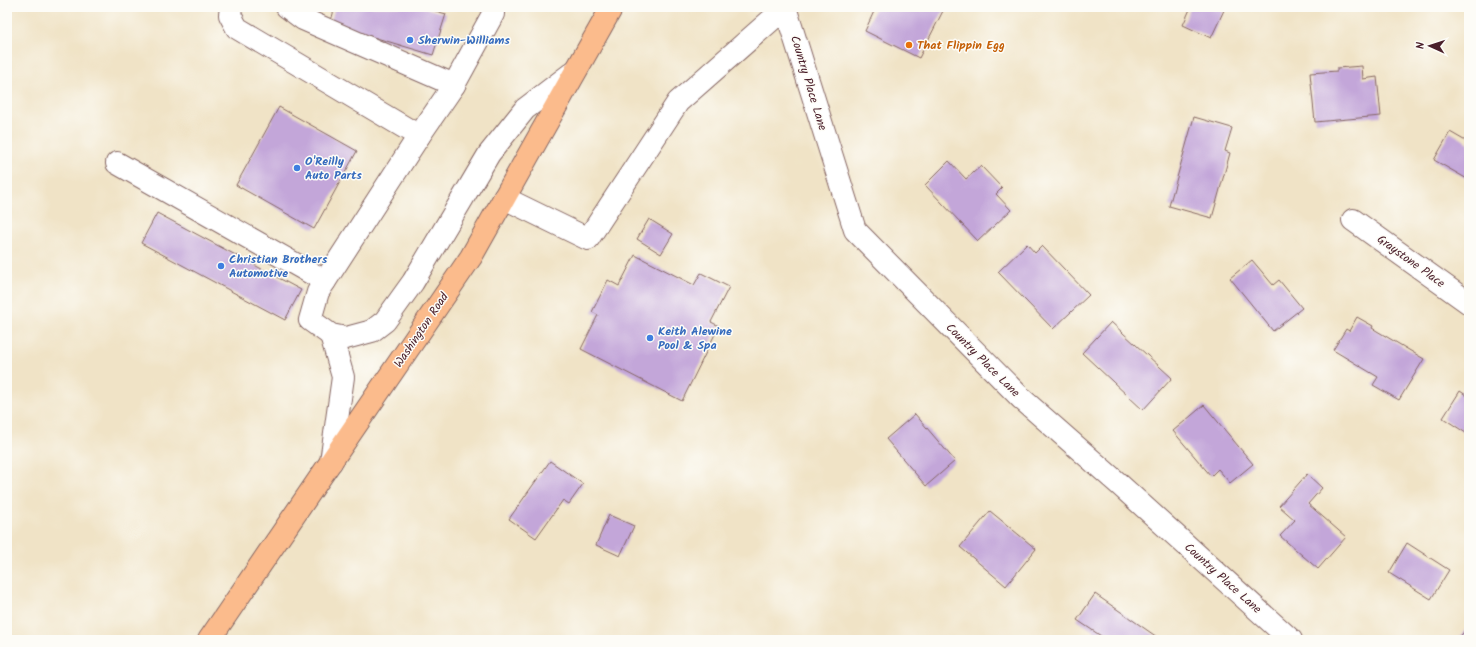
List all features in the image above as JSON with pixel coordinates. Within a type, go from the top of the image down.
[{"type":"main road","name":"Washington Road","points":[[210,640],[472,257],[612,7]]},
{"type":"street","points":[[231,7],[230,15],[237,28],[419,136]]},
{"type":"street","points":[[287,7],[303,19],[454,85]]},
{"type":"street","points":[[493,7],[493,14],[454,85],[419,136],[318,292],[310,320],[331,335],[346,338],[372,331],[385,321],[413,282],[489,154],[525,109],[576,70]]},
{"type":"street","points":[[504,198],[588,239],[678,102],[785,7]]},
{"type":"street","name":"Country Place Lane","points":[[785,7],[855,230],[1022,399],[1120,485],[1291,640]]},
{"type":"street","points":[[118,163],[325,281]]},
{"type":"street","name":"Graystone Place","points":[[1353,220],[1469,303]]},
{"type":"street","points":[[331,335],[343,377],[331,462]]},
{"type":"building","name":"Sherwin-Williams","points":[[335,7],[422,7],[446,14],[433,55],[330,24]]},
{"type":"building","name":"That Flippin Egg","points":[[876,7],[945,7],[919,58],[865,31]]},
{"type":"building","points":[[1191,7],[1225,8],[1211,38],[1183,25]]},
{"type":"building","points":[[1362,66],[1363,79],[1377,77],[1381,116],[1315,122],[1310,73],[1337,71],[1337,68]]},
{"type":"building","name":"O'Reilly Auto Parts","points":[[279,107],[357,151],[314,229],[236,185]]},
{"type":"building","points":[[1194,117],[1232,128],[1225,151],[1230,153],[1212,218],[1169,206]]},
{"type":"building","points":[[1450,132],[1469,143],[1469,180],[1434,160]]},
{"type":"building","points":[[949,161],[966,179],[981,166],[1002,188],[996,194],[1011,210],[978,241],[925,185]]},
{"type":"building","name":"Christian Brothers Automotive","points":[[157,213],[301,290],[285,320],[141,243]]},
{"type":"building","points":[[649,219],[673,234],[661,254],[637,239]]},
{"type":"building","points":[[1027,244],[1035,253],[1042,246],[1089,295],[1053,329],[998,272]]},
{"type":"building","name":"Keith Alewine Pool & Spa","points":[[635,255],[694,285],[701,273],[729,287],[711,322],[719,326],[682,401],[581,349],[598,315],[592,312],[608,280],[619,286]]},
{"type":"building","points":[[1252,260],[1273,285],[1279,280],[1302,308],[1273,331],[1230,278]]},
{"type":"building","points":[[1357,317],[1373,326],[1372,328],[1424,359],[1399,400],[1373,385],[1378,377],[1333,350],[1346,329],[1349,331]]},
{"type":"building","points":[[1111,322],[1172,378],[1143,410],[1082,353]]},
{"type":"building","points":[[1460,391],[1469,397],[1469,435],[1443,418]]},
{"type":"building","points":[[1204,405],[1253,464],[1230,483],[1218,469],[1211,476],[1173,431]]},
{"type":"building","points":[[915,414],[955,461],[926,486],[886,439]]},
{"type":"building","points":[[550,461],[583,484],[569,504],[563,500],[536,538],[509,519]]},
{"type":"building","points":[[1307,474],[1322,488],[1308,504],[1346,537],[1318,569],[1280,536],[1295,520],[1279,506]]},
{"type":"building","points":[[990,511],[1036,549],[1006,586],[960,547]]},
{"type":"building","points":[[609,515],[634,526],[620,556],[596,545]]},
{"type":"building","points":[[1407,543],[1449,570],[1431,599],[1389,573]]},
{"type":"building","points":[[1095,594],[1157,637],[1155,640],[1107,640],[1077,620]]},
{"type":"building","points":[[1469,626],[1469,640],[1457,640]]},
{"type":"place","name":"Sherwin-Williams","points":[[410,40]]},
{"type":"place","name":"That Flippin Egg","points":[[909,45]]},
{"type":"place","name":"O'Reilly Auto Parts","points":[[297,168]]},
{"type":"place","name":"Christian Brothers Automotive","points":[[221,266]]},
{"type":"place","name":"Keith Alewine Pool & Spa","points":[[650,338]]}]
